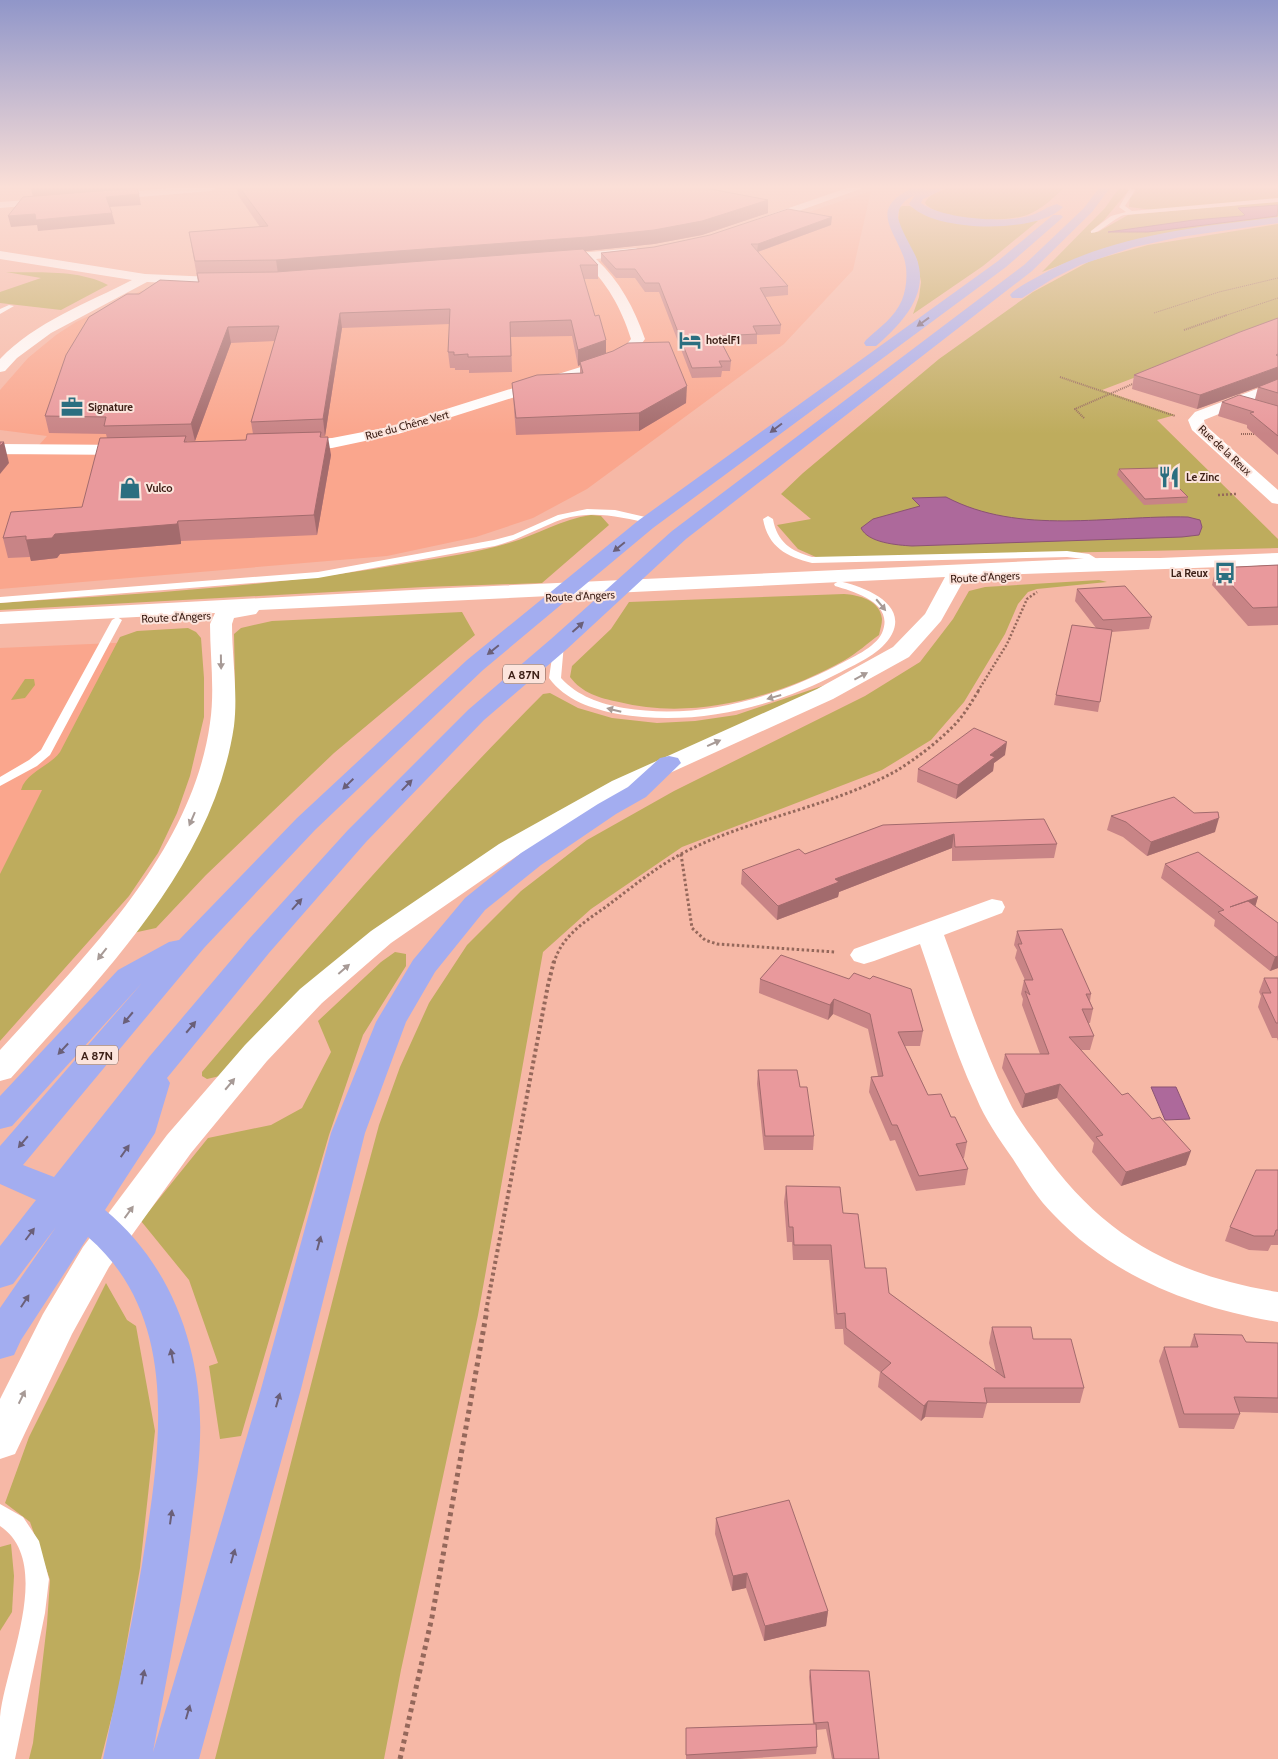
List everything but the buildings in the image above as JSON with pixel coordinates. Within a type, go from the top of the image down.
[{"type":"highway","points":[[815,399],[822,380],[862,351],[888,329],[906,308],[912,291],[911,270]]},
{"type":"highway","name":"A 87N","points":[[0,1170],[194,941],[306,824],[407,726],[476,665],[651,521],[815,399],[994,270]]},
{"type":"highway","name":"A 87N","points":[[0,1273],[160,1065],[259,946],[357,836],[476,715],[559,644],[679,535],[1025,270]]},
{"type":"highway","points":[[939,337],[973,325],[999,306],[1058,270]]},
{"type":"highway","points":[[175,1759],[281,1389],[348,1133],[391,1022],[423,966],[475,904],[531,859],[607,809],[637,792],[669,763]]},
{"type":"highway","points":[[0,1117],[129,977],[194,941]]},
{"type":"highway","points":[[0,1343],[7,1329],[138,1133],[160,1065]]},
{"type":"highway","points":[[0,1170],[21,1176],[54,1191],[83,1209],[109,1231],[131,1257],[148,1286],[162,1317],[172,1350],[178,1386],[179,1460],[164,1569],[127,1759]]},
{"type":"street","points":[[96,270],[145,278],[208,282],[248,282]]},
{"type":"street","name":"Rue du Chêne Vert","points":[[275,446],[332,444],[392,431],[608,363],[629,351],[638,339],[633,322],[612,282],[601,270]]},
{"type":"street","points":[[0,368],[5,361],[33,338],[145,278]]},
{"type":"street","name":"Rue de la Reux","points":[[1278,385],[1200,415],[1196,420],[1198,426],[1278,499]]},
{"type":"street","points":[[1235,402],[1257,409]]},
{"type":"street","points":[[0,437],[131,450]]},
{"type":"street","points":[[0,449],[150,450]]},
{"type":"street","name":"Route d’Angers","points":[[63,618],[117,620],[443,599],[1100,564],[1160,564],[1278,559]]},
{"type":"street","name":"Route d’Angers","points":[[723,584],[839,584],[1110,571],[1160,564]]},
{"type":"street","points":[[0,1441],[57,1325],[96,1256],[179,1144],[256,1053],[311,996],[381,937],[508,850],[621,786],[825,694],[901,652],[934,617],[955,578]]},
{"type":"street","points":[[0,1070],[96,962],[157,885],[189,827],[207,785],[223,716],[221,624],[225,614],[232,611],[350,604],[381,598]]},
{"type":"street","name":"Route d’Angers","points":[[7,621],[381,598],[443,599]]},
{"type":"street","points":[[864,955],[992,907]]},
{"type":"street","points":[[929,930],[992,1098],[1025,1151],[1064,1204],[1100,1236],[1128,1255],[1165,1274],[1205,1290],[1252,1304],[1278,1307]]},
{"type":"lane","points":[[0,312],[11,306]]},
{"type":"lane","points":[[0,600],[318,575],[495,543],[516,537],[561,517],[587,512],[615,513],[651,521]]},
{"type":"lane","points":[[768,519],[769,530],[776,542],[791,553],[812,560],[1067,554],[1086,556],[1100,564]]},
{"type":"lane","points":[[559,644],[555,678],[563,689],[583,700],[626,713],[652,715],[681,715],[727,709],[780,695],[823,678],[868,652],[882,639],[889,628],[889,616],[883,605],[862,591],[839,584]]},
{"type":"lane","points":[[0,782],[33,763],[46,752],[117,620]]},
{"type":"lane","points":[[0,1514],[15,1524],[31,1548],[38,1579],[34,1613],[3,1759]]},
{"type":"path","points":[[1154,313],[1220,292],[1278,278]]},
{"type":"path","points":[[1184,330],[1278,298]]},
{"type":"path","points":[[1060,377],[1176,416],[1196,420]]},
{"type":"path","points":[[1084,418],[1074,409],[1137,382]]},
{"type":"path","points":[[1233,435],[1260,434]]},
{"type":"path","points":[[1218,495],[1242,494]]},
{"type":"path","points":[[400,1759],[432,1617],[497,1252],[548,985],[556,955],[567,938],[581,925],[632,886],[681,854],[723,836],[866,785],[897,770],[946,735],[959,720],[1007,644],[1027,599],[1040,590]]},
{"type":"path","points":[[681,854],[692,928],[704,940],[717,944],[864,955]]},
{"type":"shaded area","points":[[450,270],[853,270],[784,344],[587,489],[533,518],[476,537],[387,556],[0,589],[0,455],[31,454],[47,436],[0,430],[0,390],[28,358],[56,335],[76,322],[141,291],[168,287]]},
{"type":"shaded area","points":[[919,270],[977,270],[913,314],[919,297],[921,282]]},
{"type":"shaded area","points":[[1073,270],[1278,270],[1278,323],[1102,390],[1175,415],[1157,420],[1278,539],[1278,548],[818,558],[798,549],[777,525],[811,519],[781,494],[803,473],[939,359],[1033,292]]},
{"type":"shaded area","points":[[6,272],[71,274],[84,276],[108,285],[61,310],[0,303],[0,292],[41,278]]},
{"type":"shaded area","points":[[946,497],[974,509],[1034,520],[1065,521],[1188,517],[1200,520],[1202,527],[1199,535],[1182,537],[912,546],[876,540],[861,528],[873,519],[920,506],[912,498]]},
{"type":"shaded area","points":[[591,515],[601,516],[609,525],[542,583],[424,587],[0,610],[0,603],[256,584],[447,557],[509,543],[570,520]]},
{"type":"shaded area","points":[[1099,580],[1107,582],[1037,589],[1028,592],[1018,604],[1005,634],[964,702],[931,740],[882,770],[682,847],[591,909],[543,952],[478,1315],[401,1670],[384,1759],[215,1759],[379,1125],[400,1067],[429,1003],[467,945],[521,891],[587,840],[674,791],[865,696],[920,662],[953,619],[969,591],[985,587]]},
{"type":"shaded area","points":[[844,594],[862,597],[877,607],[882,619],[879,635],[845,660],[792,685],[764,695],[706,707],[676,709],[647,707],[598,697],[580,687],[570,677],[572,666],[611,629],[629,602]]},
{"type":"shaded area","points":[[462,612],[475,635],[334,753],[206,875],[156,928],[133,933],[231,738],[235,689],[234,634],[241,628],[272,621]]},
{"type":"shaded area","points":[[188,628],[196,632],[201,638],[204,717],[190,776],[177,813],[158,853],[129,896],[0,1041],[0,874],[42,790],[21,790],[33,774],[60,752],[120,637],[137,631]]},
{"type":"shaded area","points":[[158,641],[0,929],[0,648]]},
{"type":"shaded area","points":[[25,679],[34,679],[35,685],[25,698],[11,700]]},
{"type":"shaded area","points":[[843,679],[557,812],[220,1076],[207,1079],[202,1076],[202,1072],[369,879],[455,785],[543,694],[550,693],[578,708],[612,718],[657,723],[695,721],[736,715]]},
{"type":"shaded area","points":[[395,952],[406,954],[406,966],[363,1035],[329,1135],[241,1436],[220,1439],[209,1366],[218,1363],[189,1280],[141,1221],[208,1138],[271,1125],[302,1108],[331,1052],[318,1021],[381,962]]},
{"type":"shaded area","points":[[1151,1087],[1176,1087],[1190,1119],[1165,1120]]},
{"type":"shaded area","points":[[106,1283],[127,1320],[136,1326],[155,1431],[140,1568],[118,1692],[101,1759],[29,1759],[33,1743],[47,1624],[50,1580],[30,1522],[5,1503],[29,1437]]},
{"type":"shaded area","points":[[11,1544],[14,1576],[12,1612],[0,1631],[0,1547]]},
{"type":"place","name":"hotelF1","points":[[690,340]]},
{"type":"place","name":"Signature","points":[[72,407]]},
{"type":"place","name":"Le Zinc","points":[[1169,477]]},
{"type":"place","name":"Vulco","points":[[130,488]]},
{"type":"place","name":"La Reux","points":[[1225,573]]}]
